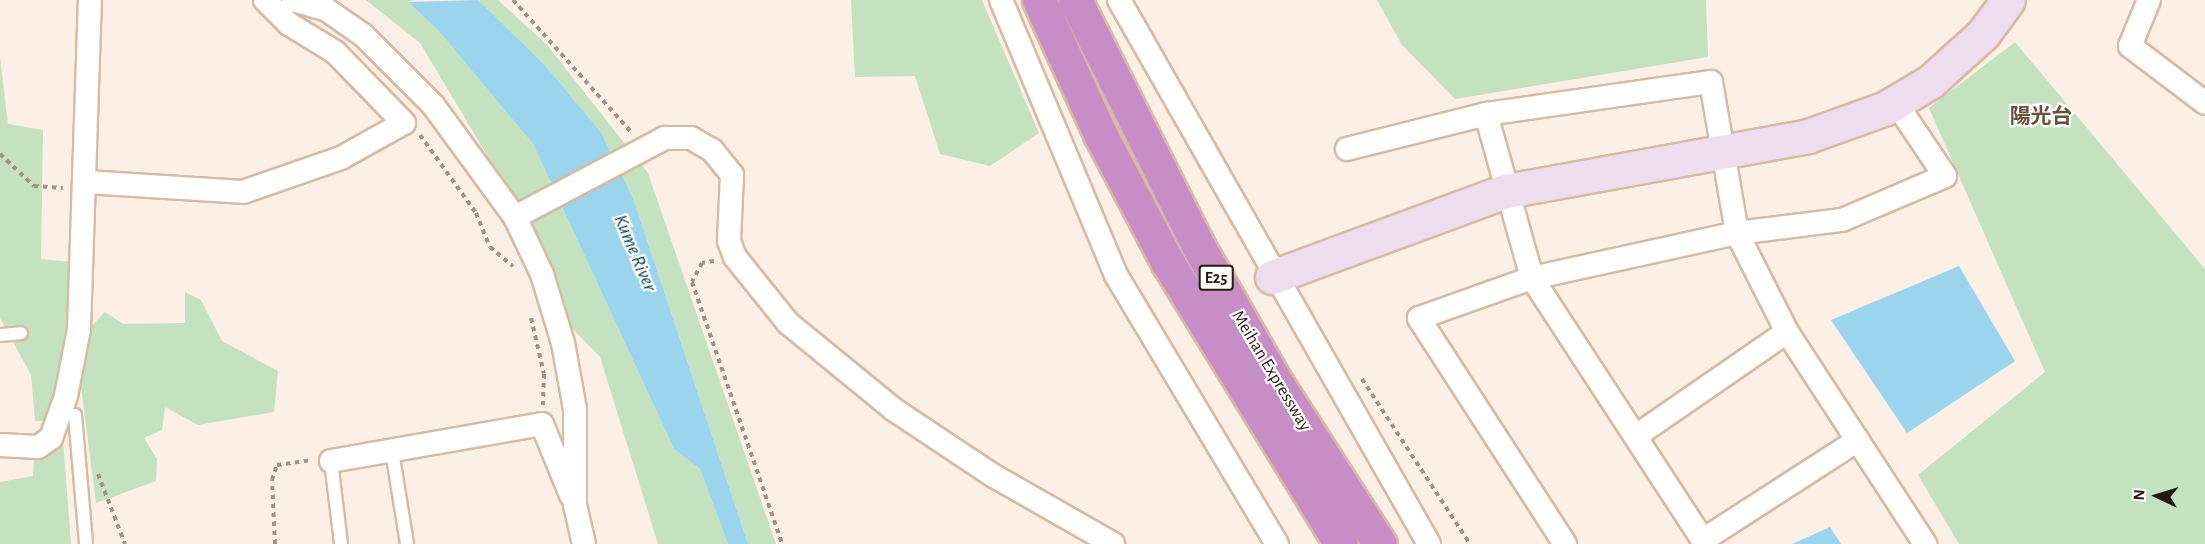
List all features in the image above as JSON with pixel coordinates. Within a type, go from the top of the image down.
[{"type":"highway","name":"Meihan Expressway","points":[[1039,0],[1100,134],[1168,263],[1341,544]]},
{"type":"highway","name":"Meihan Expressway","points":[[1075,0],[1197,244],[1274,379],[1380,544]]},
{"type":"street","points":[[0,444],[38,447],[61,422],[79,329],[90,0]]},
{"type":"street","points":[[85,186],[243,192],[340,158],[404,123],[335,52],[290,24],[265,0]]},
{"type":"street","points":[[293,0],[327,10],[370,43],[433,105],[515,217],[542,274],[563,343],[575,409],[575,505]]},
{"type":"street","points":[[1001,0],[1116,275],[1277,544]]},
{"type":"street","points":[[1119,0],[1272,277],[1430,544]]},
{"type":"street","points":[[1272,277],[1506,191],[1808,136],[1896,103],[1930,82],[1983,34],[2008,0]]},
{"type":"street","points":[[2149,0],[2130,46],[2201,92]]},
{"type":"street","points":[[1347,149],[1486,114],[1711,82],[1721,151],[1737,233],[1787,332],[1925,544]]},
{"type":"street","points":[[1565,544],[1419,318],[1532,278],[1737,233],[1842,220],[1945,176],[1896,103]]},
{"type":"street","points":[[1486,114],[1532,278],[1636,436],[1700,542],[1858,440]]},
{"type":"street","points":[[515,217],[545,199],[665,138],[691,138],[712,150],[732,175],[729,242],[735,257],[788,323],[835,366],[994,476],[1113,544]]},
{"type":"street","points":[[1636,436],[1787,332]]},
{"type":"street","points":[[331,460],[542,424],[575,505],[584,544]]},
{"type":"lane","points":[[0,335],[21,333]]},
{"type":"lane","points":[[75,416],[86,544]]},
{"type":"lane","points":[[392,451],[407,544]]},
{"type":"lane","points":[[331,460],[341,544]]},
{"type":"path","points":[[513,0],[638,151]]},
{"type":"path","points":[[404,123],[438,156],[476,213],[490,247],[519,273]]},
{"type":"path","points":[[0,154],[34,186],[85,186]]},
{"type":"path","points":[[735,257],[702,263],[692,282],[782,544]]},
{"type":"path","points":[[528,310],[544,374],[542,424]]},
{"type":"path","points":[[1357,371],[1470,544]]},
{"type":"path","points":[[275,544],[272,480],[277,465],[288,459],[331,460]]},
{"type":"green space","points":[[366,0],[413,0],[408,2],[438,30],[533,144],[674,449],[700,469],[728,544],[658,544],[600,357],[567,323],[533,232],[420,43]]},
{"type":"green space","points":[[478,0],[498,0],[547,45],[648,173],[776,544],[748,544],[633,198],[601,132],[544,64]]},
{"type":"green space","points":[[851,0],[982,0],[1039,133],[990,166],[940,154],[915,76],[855,77]]},
{"type":"green space","points":[[1377,0],[1706,0],[1708,57],[1455,99],[1402,45]]},
{"type":"green space","points":[[2015,42],[2205,269],[2205,544],[1959,544],[1918,475],[2045,372],[1929,108]]},
{"type":"green space","points":[[0,57],[8,124],[43,130],[41,259],[71,262],[67,328],[49,421],[35,421],[31,375],[0,318]]},
{"type":"green space","points":[[185,292],[201,300],[222,341],[278,371],[274,412],[198,425],[165,407],[162,430],[144,438],[157,459],[156,481],[96,503],[80,379],[87,331],[105,312],[123,324],[185,323]]},
{"type":"green space","points":[[63,440],[71,544],[0,544],[0,482],[33,476],[34,457]]},
{"type":"water","name":"Kume River","points":[[478,0],[544,64],[601,132],[633,198],[748,544],[728,544],[700,469],[674,449],[533,144],[438,30],[408,2]]},
{"type":"water","points":[[1959,266],[2015,361],[1907,433],[1831,320]]},
{"type":"water","points":[[1830,527],[1841,544],[1792,544]]},
{"type":"district","name":"陽光台","points":[[2041,117]]}]
